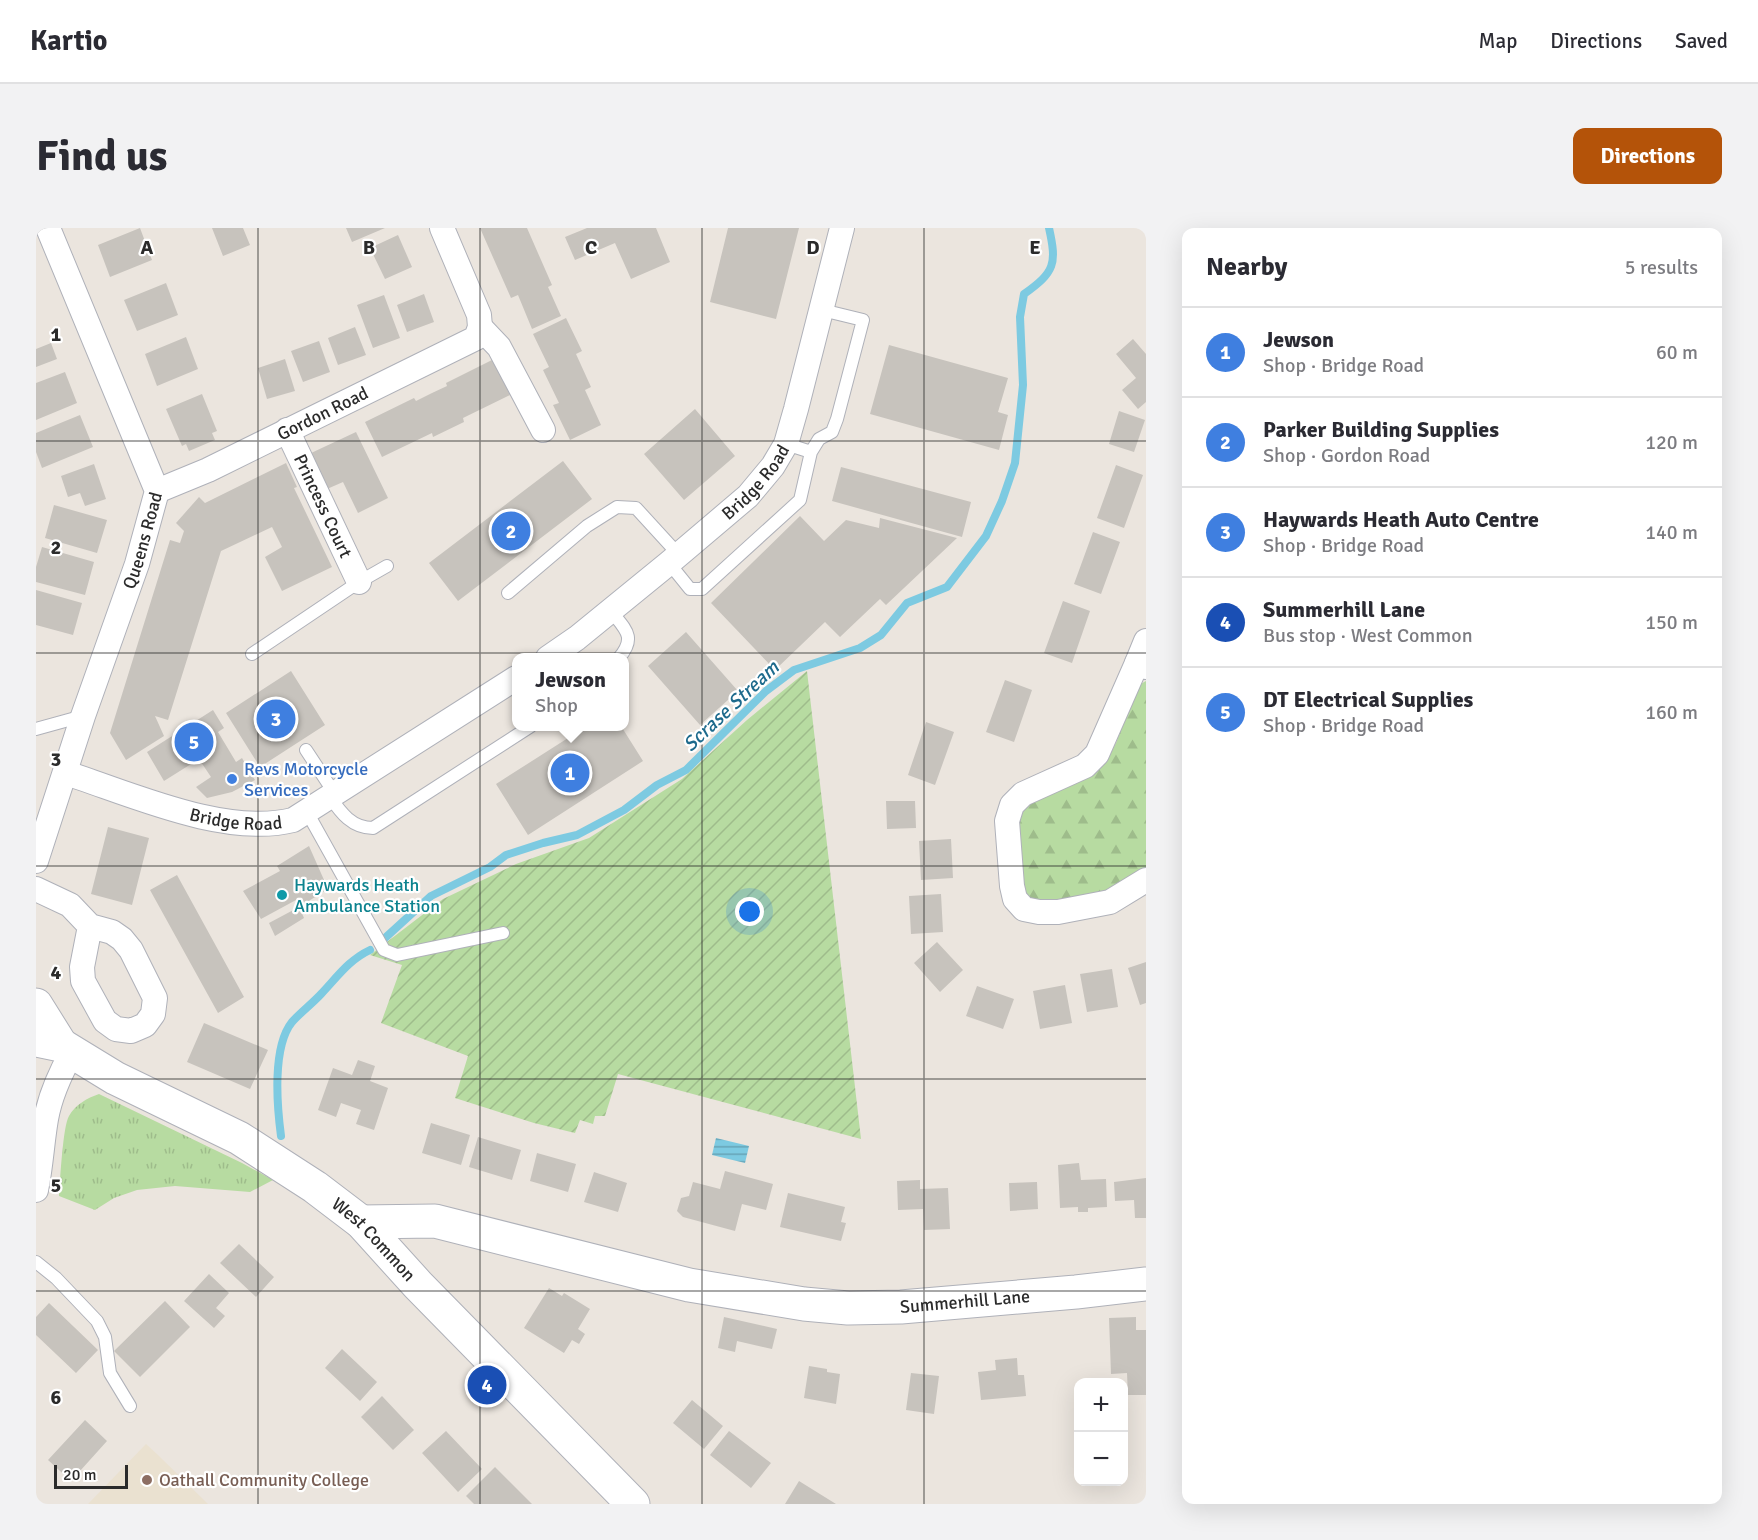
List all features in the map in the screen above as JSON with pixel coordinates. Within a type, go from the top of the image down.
[{"type":"street","name":"Queens Road","points":[[36,861],[83,716],[137,564],[158,491],[48,228]]},
{"type":"street","points":[[442,228],[479,315],[480,327],[499,347],[543,430]]},
{"type":"street","name":"Bridge Road","points":[[554,653],[578,638],[748,496],[773,466],[786,444],[842,228]]},
{"type":"street","name":"Gordon Road","points":[[158,491],[208,470],[476,338],[480,327]]},
{"type":"street","name":"Princess Court","points":[[287,430],[359,582]]},
{"type":"street","points":[[1143,657],[1097,754],[1085,766],[1023,794],[1012,805],[1007,821],[1012,886],[1015,899],[1024,909],[1058,912],[1110,902],[1146,880]]},
{"type":"street","name":"Bridge Road","points":[[66,773],[218,820],[277,824],[293,820],[307,812],[512,681]]},
{"type":"street","points":[[36,889],[70,905],[90,926]]},
{"type":"street","points":[[36,1005],[56,1046],[61,1073],[46,1118],[36,1190]]},
{"type":"street","name":"West Common","points":[[56,1046],[115,1078],[239,1138],[315,1187],[361,1222],[418,1285],[633,1504]]},
{"type":"street","name":"Summerhill Lane","points":[[361,1222],[435,1221],[689,1284],[804,1304],[848,1308],[1064,1293],[1146,1284]]},
{"type":"lane","points":[[508,593],[587,526],[617,507],[636,508],[674,559],[690,589],[702,589],[800,500],[811,452],[819,439],[832,432],[863,320],[822,310]]},
{"type":"lane","points":[[786,444],[811,452]]},
{"type":"lane","points":[[252,654],[359,582],[387,566]]},
{"type":"lane","points":[[611,611],[628,633],[628,647],[623,653]]},
{"type":"lane","points":[[36,729],[83,716]]},
{"type":"lane","points":[[306,750],[343,816],[361,828],[373,828],[523,731]]},
{"type":"lane","points":[[307,812],[384,950],[397,955],[503,933]]},
{"type":"lane","points":[[36,1262],[56,1278],[97,1321],[105,1337],[110,1373],[130,1406]]},
{"type":"shaded area","name":"Oathall Community College","points":[[146,1444],[158,1455],[208,1504],[88,1504]]},
{"type":"green space","points":[[807,671],[861,1139],[618,1074],[605,1116],[595,1116],[593,1124],[580,1120],[575,1133],[534,1123],[455,1098],[468,1056],[381,1023],[402,965],[370,955],[443,899],[516,864],[589,838],[682,779],[747,720]]},
{"type":"green space","points":[[1146,681],[1146,870],[1114,892],[1083,901],[1032,900],[1018,881],[1018,812],[1024,802],[1108,758],[1116,743],[1137,686]]},
{"type":"green space","points":[[99,1094],[273,1180],[250,1192],[175,1186],[137,1190],[114,1198],[95,1210],[59,1196],[63,1141],[67,1121],[82,1102]]},
{"type":"water","points":[[716,1138],[749,1146],[745,1163],[712,1155]]},
{"type":"building","points":[[140,228],[152,260],[110,277],[98,245]]},
{"type":"building","points":[[212,228],[243,228],[250,245],[223,256]]},
{"type":"building","points":[[346,228],[385,228],[352,242]]},
{"type":"building","points":[[480,228],[527,228],[552,285],[548,287],[561,316],[532,329],[518,295],[511,298]]},
{"type":"building","points":[[587,228],[656,228],[670,262],[631,279],[615,243],[575,260],[565,237]]},
{"type":"building","points":[[728,228],[799,228],[776,319],[710,302]]},
{"type":"building","points":[[398,235],[412,267],[385,279],[370,248]]},
{"type":"building","points":[[166,283],[178,315],[137,331],[124,300]]},
{"type":"building","points":[[424,294],[434,322],[407,332],[397,305]]},
{"type":"building","points":[[384,295],[400,338],[373,348],[357,305]]},
{"type":"building","points":[[566,318],[582,351],[576,354],[591,387],[585,390],[601,425],[570,440],[553,405],[559,403],[543,370],[549,367],[533,334]]},
{"type":"building","points":[[355,327],[366,355],[338,365],[328,338]]},
{"type":"building","points":[[186,337],[198,369],[157,386],[145,354]]},
{"type":"building","points":[[1133,339],[1146,354],[1146,402],[1138,409],[1122,390],[1136,378],[1116,354]]},
{"type":"building","points":[[319,341],[330,372],[303,382],[291,351]]},
{"type":"building","points":[[51,343],[57,359],[36,367],[36,349]]},
{"type":"building","points":[[889,345],[1008,378],[998,412],[1008,415],[999,450],[870,414]]},
{"type":"building","points":[[285,359],[295,391],[267,399],[258,368]]},
{"type":"building","points":[[494,359],[510,395],[463,418],[464,422],[433,437],[432,433],[382,457],[365,422],[414,398],[416,401],[447,386],[446,383]]},
{"type":"building","points":[[65,372],[77,403],[36,420],[36,383]]},
{"type":"building","points":[[202,394],[217,431],[212,433],[215,440],[189,451],[186,444],[182,446],[166,409]]},
{"type":"building","points":[[695,409],[735,456],[684,500],[644,454]]},
{"type":"building","points":[[1119,411],[1145,420],[1134,452],[1109,444]]},
{"type":"building","points":[[80,415],[93,447],[42,468],[36,452],[36,433]]},
{"type":"building","points":[[356,432],[388,498],[358,513],[343,482],[327,489],[309,454]]},
{"type":"building","points":[[563,461],[592,499],[458,601],[429,563]]},
{"type":"building","points":[[286,463],[297,487],[294,488],[332,567],[282,591],[265,557],[282,547],[272,527],[221,551],[168,720],[155,716],[164,736],[126,760],[110,733],[170,540],[180,543],[184,531],[176,523],[199,497],[205,503]]},
{"type":"building","points":[[94,464],[106,499],[85,506],[80,493],[68,497],[61,476]]},
{"type":"building","points":[[1116,465],[1143,475],[1124,528],[1097,518]]},
{"type":"building","points":[[841,467],[971,502],[962,537],[832,501]]},
{"type":"building","points":[[54,505],[107,520],[97,553],[45,538]]},
{"type":"building","points":[[800,516],[824,541],[846,520],[879,528],[880,518],[957,538],[886,605],[880,599],[840,637],[825,622],[775,670],[711,603]]},
{"type":"building","points":[[1093,532],[1120,542],[1101,594],[1074,584]]},
{"type":"building","points":[[42,547],[94,562],[85,595],[36,582],[36,567]]},
{"type":"building","points":[[36,590],[82,603],[73,635],[36,625]]},
{"type":"building","points":[[1063,601],[1090,611],[1072,663],[1044,653]]},
{"type":"building","points":[[686,632],[738,691],[700,725],[648,666]]},
{"type":"building","points":[[291,671],[325,725],[260,767],[226,713]]},
{"type":"building","points":[[1005,680],[1032,690],[1014,742],[986,732]]},
{"type":"building","points":[[213,710],[224,728],[218,732],[236,762],[242,758],[255,780],[232,792],[207,798],[196,787],[211,777],[199,759],[164,781],[147,752]]},
{"type":"building","points":[[926,722],[954,732],[935,785],[908,775]]},
{"type":"building","points":[[563,731],[624,731],[643,761],[528,835],[496,784],[568,738]]},
{"type":"building","points":[[886,801],[915,801],[916,828],[887,829]]},
{"type":"building","points":[[108,827],[149,838],[132,905],[91,894]]},
{"type":"building","points":[[951,839],[953,878],[921,880],[919,841]]},
{"type":"building","name":"Haywards Heath Ambulance Station","points":[[309,846],[328,889],[299,907],[296,900],[261,919],[243,891],[280,871],[277,866]]},
{"type":"building","points":[[177,875],[244,997],[218,1013],[150,890]]},
{"type":"building","points":[[941,894],[943,932],[911,934],[909,896]]},
{"type":"building","points":[[299,907],[304,918],[275,936],[269,923]]},
{"type":"building","points":[[937,942],[963,970],[940,992],[914,963]]},
{"type":"building","points":[[1146,962],[1146,1003],[1140,1005],[1128,968]]},
{"type":"building","points":[[1112,969],[1118,1007],[1087,1012],[1080,974]]},
{"type":"building","points":[[1065,985],[1072,1023],[1040,1029],[1033,991]]},
{"type":"building","points":[[977,986],[1014,999],[1003,1029],[966,1016]]},
{"type":"building","points":[[204,1023],[268,1050],[250,1089],[187,1062]]},
{"type":"building","points":[[358,1060],[375,1066],[370,1081],[388,1088],[374,1130],[356,1124],[361,1110],[341,1103],[336,1117],[318,1110],[333,1068],[352,1075]]},
{"type":"building","points":[[431,1123],[470,1135],[461,1165],[422,1153]]},
{"type":"building","points":[[478,1137],[521,1150],[512,1180],[469,1167]]},
{"type":"building","points":[[537,1153],[576,1164],[568,1192],[530,1181]]},
{"type":"building","points":[[1079,1163],[1081,1180],[1106,1179],[1107,1207],[1088,1208],[1088,1212],[1078,1212],[1078,1207],[1060,1208],[1058,1165]]},
{"type":"building","points":[[725,1171],[773,1184],[766,1210],[742,1204],[735,1231],[683,1217],[677,1211],[681,1198],[689,1196],[693,1182],[720,1189]]},
{"type":"building","points":[[594,1172],[627,1183],[618,1212],[584,1202]]},
{"type":"building","points":[[1146,1178],[1146,1218],[1135,1218],[1134,1200],[1115,1201],[1114,1182]]},
{"type":"building","points":[[920,1180],[920,1189],[948,1188],[950,1229],[924,1230],[923,1209],[898,1210],[897,1181]]},
{"type":"building","points":[[1037,1182],[1038,1209],[1010,1211],[1009,1183]]},
{"type":"building","points":[[788,1193],[845,1207],[841,1222],[846,1223],[841,1241],[780,1227]]},
{"type":"building","points":[[239,1244],[274,1277],[256,1297],[220,1263]]},
{"type":"building","points":[[209,1274],[229,1293],[216,1308],[225,1316],[214,1328],[184,1301]]},
{"type":"building","points":[[549,1288],[562,1296],[564,1293],[590,1309],[578,1329],[585,1334],[579,1344],[572,1340],[564,1353],[524,1328]]},
{"type":"building","points":[[165,1301],[190,1327],[140,1377],[114,1351]]},
{"type":"building","points":[[49,1303],[98,1350],[76,1373],[36,1335],[36,1317]]},
{"type":"building","points":[[724,1317],[777,1329],[772,1349],[737,1341],[735,1352],[718,1348]]},
{"type":"building","points":[[1136,1317],[1136,1330],[1146,1330],[1146,1395],[1128,1395],[1127,1373],[1111,1374],[1109,1318]]},
{"type":"building","points":[[342,1349],[377,1382],[360,1401],[325,1368]]},
{"type":"building","points":[[1017,1358],[1018,1375],[1024,1375],[1026,1396],[981,1400],[978,1372],[996,1370],[995,1360]]},
{"type":"building","points":[[809,1366],[840,1374],[836,1404],[804,1398]]},
{"type":"building","points":[[911,1373],[939,1376],[934,1414],[906,1410]]},
{"type":"building","points":[[382,1396],[414,1430],[393,1450],[361,1417]]},
{"type":"building","points":[[692,1400],[723,1426],[704,1449],[673,1423]]},
{"type":"building","points":[[85,1420],[107,1441],[71,1481],[48,1460]]},
{"type":"building","points":[[446,1431],[482,1469],[458,1492],[422,1453]]},
{"type":"building","points":[[729,1431],[771,1463],[751,1488],[710,1455]]},
{"type":"building","points":[[495,1467],[532,1504],[474,1504],[466,1496]]},
{"type":"building","points":[[799,1481],[836,1504],[785,1504]]},
{"type":"waterway","name":"Scrase Stream","points":[[385,938],[431,896],[490,867],[506,855],[577,835],[624,810],[657,785],[686,770],[766,691],[794,670],[860,648],[881,635],[907,603],[947,587],[986,536],[1002,501],[1015,463],[1023,385],[1020,317],[1024,294],[1048,273],[1051,266],[1053,250],[1049,228]]},
{"type":"waterway","name":"Scrase Stream","points":[[281,1136],[278,1077],[281,1046],[286,1033],[292,1022],[344,969],[370,950]]},
{"type":"place","name":"Parker Building Supplies","points":[[511,531]]},
{"type":"place","name":"Haywards Heath Auto Centre","points":[[276,719]]},
{"type":"place","name":"DT Electrical Supplies","points":[[194,742]]},
{"type":"place","name":"Jewson","points":[[570,773]]},
{"type":"place","name":"Revs Motorcycle Services","points":[[232,779]]},
{"type":"place","name":"Haywards Heath Ambulance Station","points":[[282,895]]},
{"type":"place","name":"Summerhill Lane","points":[[487,1385]]},
{"type":"place","name":"Oathall Community College","points":[[147,1480]]}]
